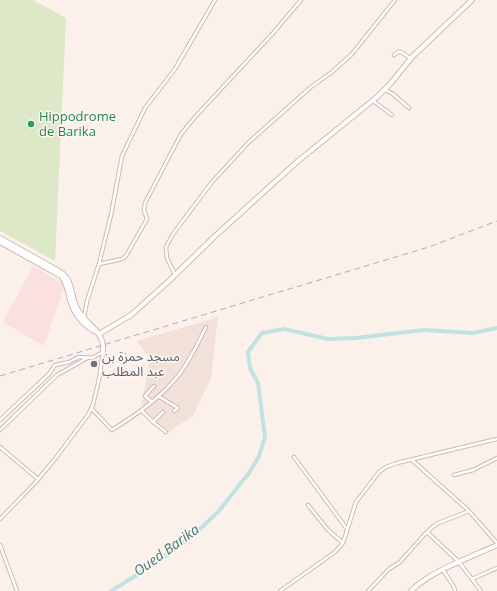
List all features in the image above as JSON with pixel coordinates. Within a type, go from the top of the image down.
[{"type":"street","points":[[83,320],[87,301],[99,264],[115,197],[122,156],[127,143],[145,108],[175,69],[215,0]]},
{"type":"street","points":[[99,264],[122,259],[126,256],[147,219],[144,210],[145,203],[181,134],[274,32],[301,0]]},
{"type":"street","points":[[175,276],[167,258],[166,247],[173,234],[212,182],[249,142],[311,87],[346,60],[357,49],[395,0]]},
{"type":"street","points":[[98,333],[131,315],[175,276],[214,237],[298,161],[391,83],[410,58],[472,0]]},
{"type":"street","points":[[394,55],[401,52],[410,58]]},
{"type":"street","points":[[384,89],[409,108]]},
{"type":"street","points":[[372,100],[392,115]]},
{"type":"street","points":[[0,238],[64,274],[70,284],[76,308],[83,320]]},
{"type":"street","points":[[0,242],[61,276],[67,285],[73,309],[98,333],[103,343],[100,379],[91,408],[75,433],[38,479],[0,519]]},
{"type":"street","points":[[91,408],[112,430],[142,411],[178,377],[206,326]]},
{"type":"street","points":[[0,420],[49,374],[55,365],[69,362],[79,357],[92,358],[103,352]]},
{"type":"street","points":[[0,430],[57,375],[89,357]]},
{"type":"street","points":[[152,402],[145,396],[154,386]]},
{"type":"street","points":[[158,396],[178,408],[174,411]]},
{"type":"street","points":[[142,411],[166,432]]},
{"type":"street","points":[[153,422],[163,412]]},
{"type":"street","points":[[280,591],[325,560],[343,543],[356,502],[379,472],[386,467],[497,439]]},
{"type":"street","points":[[0,447],[38,479]]},
{"type":"street","points":[[294,457],[347,529]]},
{"type":"street","points":[[454,475],[473,470],[497,458]]},
{"type":"street","points":[[411,591],[423,580],[497,544],[469,511],[412,460]]},
{"type":"street","points":[[308,505],[328,530],[343,543]]},
{"type":"street","points":[[368,591],[389,569],[400,562],[436,524],[469,511]]},
{"type":"street","points":[[427,532],[459,562],[482,591]]},
{"type":"street","points":[[0,545],[17,591]]},
{"type":"street","points":[[472,579],[497,568]]},
{"type":"street","points":[[443,570],[455,591]]},
{"type":"shaded area","points":[[33,266],[65,284],[44,346],[3,322]]},
{"type":"shaded area","points":[[218,317],[211,378],[193,416],[168,432],[145,412],[142,403],[150,358],[137,341]]},
{"type":"green space","name":"Hippodrome de Barika","points":[[0,0],[33,0],[66,18],[55,261],[0,231]]},
{"type":"waterway","name":"Oued Barika","points":[[111,591],[151,566],[189,539],[218,512],[249,473],[259,456],[265,437],[258,383],[250,368],[248,352],[262,333],[284,329],[328,339],[356,338],[424,330],[473,333],[497,328]]},
{"type":"railway","points":[[0,376],[429,247],[497,221]]},
{"type":"place","name":"Hippodrome de Barika","points":[[31,124]]},
{"type":"place","name":"مسجد حمزة بن عبد المطلب","points":[[94,364]]}]
